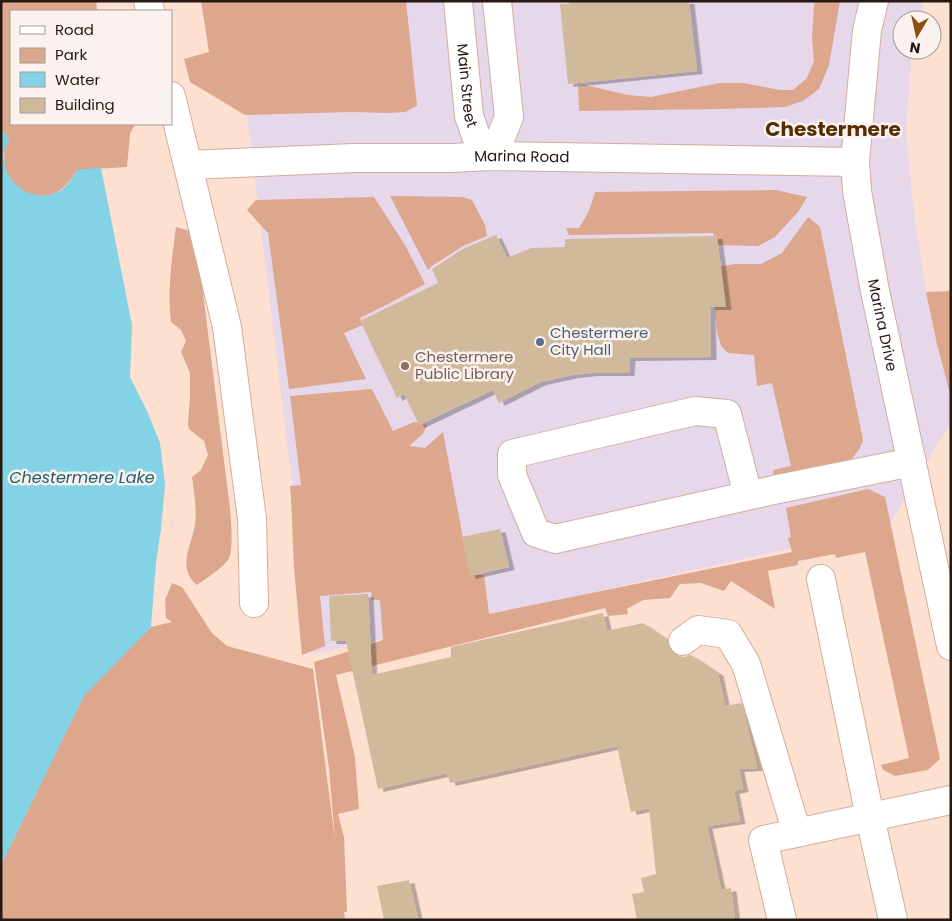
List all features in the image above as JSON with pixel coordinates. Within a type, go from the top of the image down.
[{"type":"street","name":"Main Street","points":[[458,1],[469,116],[476,136],[490,156],[501,137],[509,117],[497,1]]},
{"type":"street","name":"Marina Drive","points":[[874,1],[867,30],[856,162],[857,191],[874,282],[950,640]]},
{"type":"street","points":[[172,100],[227,327],[252,519],[254,603]]},
{"type":"street","name":"Marina Road","points":[[188,165],[354,158],[490,156],[856,162]]},
{"type":"street","points":[[748,495],[727,414],[695,412],[512,454],[512,475],[536,532],[555,539],[748,495],[912,462]]},
{"type":"street","points":[[821,579],[893,920]]},
{"type":"street","points":[[684,641],[698,630],[728,634],[746,664],[797,833]]},
{"type":"street","points":[[782,920],[763,840],[951,800]]},
{"type":"shaded area","points":[[233,1],[924,1],[922,10],[892,10],[892,60],[911,60],[906,130],[913,205],[926,292],[951,342],[951,422],[888,527],[313,654]]},
{"type":"green space","points":[[1,1],[96,1],[97,10],[10,10],[10,125],[134,125],[130,134],[127,167],[77,170],[70,181],[57,192],[46,196],[29,194],[12,182],[6,173],[1,113]]},
{"type":"green space","points":[[201,1],[406,1],[417,106],[405,112],[387,113],[245,115],[190,82],[184,59],[209,52]]},
{"type":"green space","points":[[815,1],[840,1],[829,65],[819,89],[803,101],[785,107],[579,111],[578,86],[585,85],[628,95],[651,97],[719,83],[744,83],[780,90],[793,90],[807,78],[814,61],[812,40]]},
{"type":"green space","points":[[776,190],[807,197],[798,212],[775,237],[758,246],[716,245],[713,233],[569,235],[566,228],[579,228],[589,211],[595,192]]},
{"type":"green space","points":[[390,196],[463,197],[472,200],[485,225],[487,236],[463,246],[428,270]]},
{"type":"green space","points":[[374,197],[405,245],[425,284],[360,318],[363,325],[344,333],[366,379],[289,389],[268,233],[247,210],[256,200]]},
{"type":"green space","points":[[808,217],[820,227],[863,440],[860,448],[851,460],[775,481],[773,470],[791,466],[772,383],[757,386],[754,355],[728,353],[721,346],[717,332],[711,268],[735,264],[761,264],[782,253]]},
{"type":"green space","points":[[176,227],[190,231],[199,261],[231,528],[231,547],[228,560],[218,570],[197,585],[187,571],[186,564],[196,519],[192,477],[201,470],[208,455],[204,441],[189,429],[190,373],[181,352],[186,341],[181,330],[171,322],[170,286]]},
{"type":"green space","points":[[951,291],[951,397],[926,292]]},
{"type":"green space","points":[[372,389],[393,431],[414,422],[427,425],[423,434],[409,446],[425,448],[443,432],[470,575],[484,575],[489,614],[792,552],[788,538],[791,537],[786,508],[868,489],[885,497],[940,759],[928,770],[895,776],[883,770],[881,765],[909,758],[865,552],[836,558],[835,554],[798,561],[798,565],[768,571],[775,609],[731,581],[724,591],[701,583],[680,584],[670,598],[643,600],[627,609],[628,614],[608,616],[605,608],[336,675],[355,757],[359,809],[338,814],[344,837],[347,912],[344,912],[345,920],[1,920],[1,865],[84,695],[151,627],[172,622],[166,618],[165,600],[172,583],[182,587],[212,633],[227,646],[313,669],[335,840],[329,768],[314,662],[383,640],[380,600],[372,600],[371,592],[320,596],[325,646],[302,655],[294,568],[290,486],[301,485],[290,396]]},
{"type":"water","name":"Chestermere Lake","points":[[1,128],[10,140],[4,151],[4,162],[7,172],[20,188],[29,193],[50,195],[65,187],[77,170],[101,168],[132,325],[130,377],[160,443],[165,485],[151,627],[84,696],[1,865]]},
{"type":"building","points":[[569,1],[689,1],[697,71],[568,84],[560,4],[569,4]]},
{"type":"building","name":"Chestermere City Hall","points":[[496,235],[507,258],[531,248],[565,247],[565,239],[717,236],[726,307],[710,307],[711,357],[630,358],[629,373],[573,375],[541,382],[499,403],[493,390],[419,425],[404,394],[397,398],[360,321],[438,283],[432,269],[463,249]]},
{"type":"building","points":[[500,529],[509,567],[470,576],[462,537]]},
{"type":"building","points":[[368,594],[372,675],[451,657],[451,647],[603,613],[607,631],[643,623],[668,640],[670,650],[676,655],[684,657],[693,656],[718,673],[725,706],[742,703],[757,768],[739,769],[743,789],[734,791],[740,821],[707,826],[721,890],[731,888],[735,920],[637,920],[632,894],[644,892],[641,878],[656,874],[649,808],[631,812],[617,746],[450,783],[447,773],[378,789],[346,641],[331,641],[329,596]]},
{"type":"building","points":[[409,880],[418,920],[384,920],[377,886]]},
{"type":"place","name":"Chestermere City Hall","points":[[540,342]]},
{"type":"place","name":"Chestermere Public Library","points":[[405,366]]},
{"type":"district","name":"Chestermere","points":[[833,129]]}]
